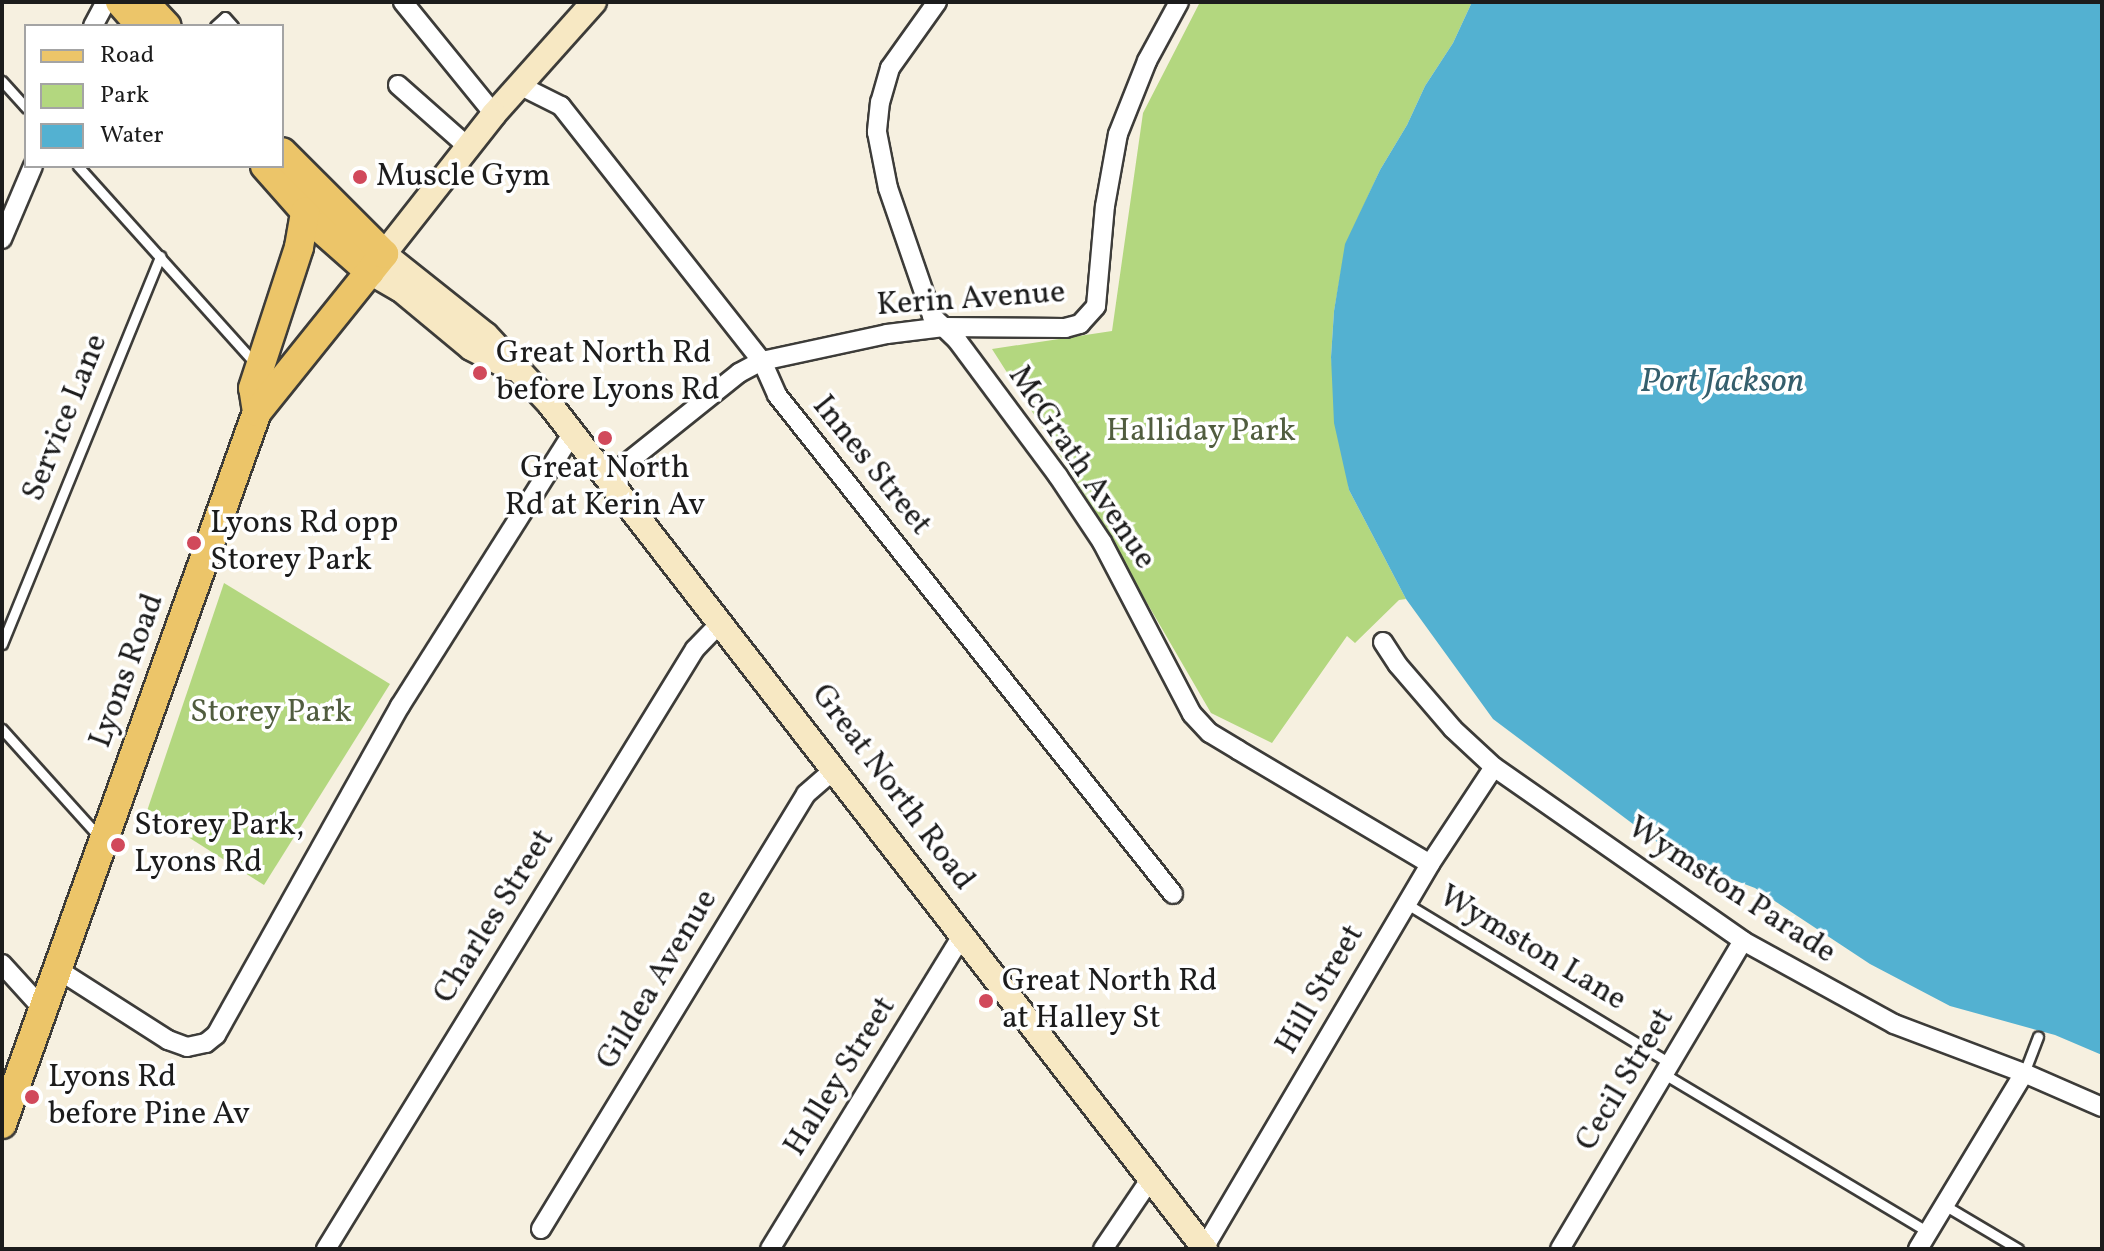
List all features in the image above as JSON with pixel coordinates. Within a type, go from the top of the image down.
[{"type":"main road","points":[[120,2],[139,24]]},
{"type":"main road","points":[[144,2],[164,24]]},
{"type":"main road","points":[[377,263],[494,114],[594,2]]},
{"type":"main road","name":"Great North Road","points":[[284,154],[400,289],[471,348],[519,373],[573,432],[1205,1248]]},
{"type":"main road","name":"Great North Road","points":[[267,168],[305,212],[377,263]]},
{"type":"main road","points":[[257,412],[253,388],[299,247],[305,212]]},
{"type":"main road","name":"Lyons Road","points":[[2,1124],[257,412],[377,263]]},
{"type":"street","points":[[94,24],[106,2]]},
{"type":"street","points":[[403,2],[494,114]]},
{"type":"street","name":"McGrath Avenue","points":[[937,2],[890,68],[882,93],[877,132],[888,188],[932,316],[944,327],[1058,476],[1102,542],[1192,714],[1210,733],[1430,864]]},
{"type":"street","name":"Kerin Avenue","points":[[608,478],[739,373],[762,361],[887,334],[944,327],[1065,328],[1080,324],[1090,315],[1098,296],[1105,206],[1118,134],[1147,61],[1179,2]]},
{"type":"street","points":[[398,85],[468,147]]},
{"type":"street","name":"Innes Street","points":[[519,85],[561,106],[762,361],[777,395],[1173,894]]},
{"type":"street","points":[[2,239],[32,168]]},
{"type":"street","points":[[57,969],[168,1040],[187,1047],[206,1043],[216,1035],[400,706],[573,432]]},
{"type":"street","name":"Charles Street","points":[[326,1249],[695,649],[721,622]]},
{"type":"street","name":"Wymston Parade","points":[[1383,642],[1398,665],[1453,729],[1494,767],[1743,941],[1894,1024],[2024,1073],[2102,1107]]},
{"type":"street","name":"Hill Street","points":[[1205,1248],[1430,864],[1494,767]]},
{"type":"street","name":"Gildea Avenue","points":[[541,1229],[806,794],[835,769]]},
{"type":"street","name":"Halley Street","points":[[770,1249],[962,936]]},
{"type":"street","name":"Cecil Street","points":[[1560,1249],[1743,941]]},
{"type":"street","points":[[2,964],[43,1009]]},
{"type":"street","points":[[1918,1249],[2024,1073]]},
{"type":"street","points":[[1103,1249],[1151,1178]]},
{"type":"lane","points":[[2,81],[24,106]]},
{"type":"lane","points":[[80,168],[260,369]]},
{"type":"lane","name":"Service Lane","points":[[2,644],[160,256]]},
{"type":"lane","points":[[2,729],[103,840]]},
{"type":"lane","name":"Wymston Lane","points":[[1407,903],[1928,1232]]},
{"type":"lane","points":[[2024,1073],[2038,1037]]},
{"type":"lane","points":[[1944,1205],[2018,1249]]},
{"type":"green space","name":"Halliday Park","points":[[1200,2],[1472,2],[1453,43],[1425,86],[1407,125],[1380,170],[1346,244],[1334,311],[1331,357],[1349,490],[1406,599],[1399,600],[1355,643],[1347,636],[1272,743],[1211,713],[1075,479],[992,349],[1112,331],[1143,113]]},
{"type":"green space","name":"Storey Park","points":[[224,583],[390,684],[264,885],[147,811]]},
{"type":"water","name":"Port Jackson","points":[[1472,2],[2102,2],[2102,1055],[2055,1035],[1950,1006],[1870,964],[1755,888],[1681,860],[1493,719],[1406,599],[1349,490],[1334,423],[1331,357],[1334,311],[1345,244],[1380,170],[1407,125],[1425,86],[1453,43]]},
{"type":"place","name":"Muscle Gym","points":[[360,177]]},
{"type":"place","name":"Great North Rd before Lyons Rd","points":[[480,373]]},
{"type":"place","name":"Great North Rd at Kerin Av","points":[[605,438]]},
{"type":"place","name":"Lyons Rd opp Storey Park","points":[[194,543]]},
{"type":"place","name":"Storey Park, Lyons Rd","points":[[118,845]]},
{"type":"place","name":"Great North Rd at Halley St","points":[[986,1001]]},
{"type":"place","name":"Lyons Rd before Pine Av","points":[[32,1097]]}]
